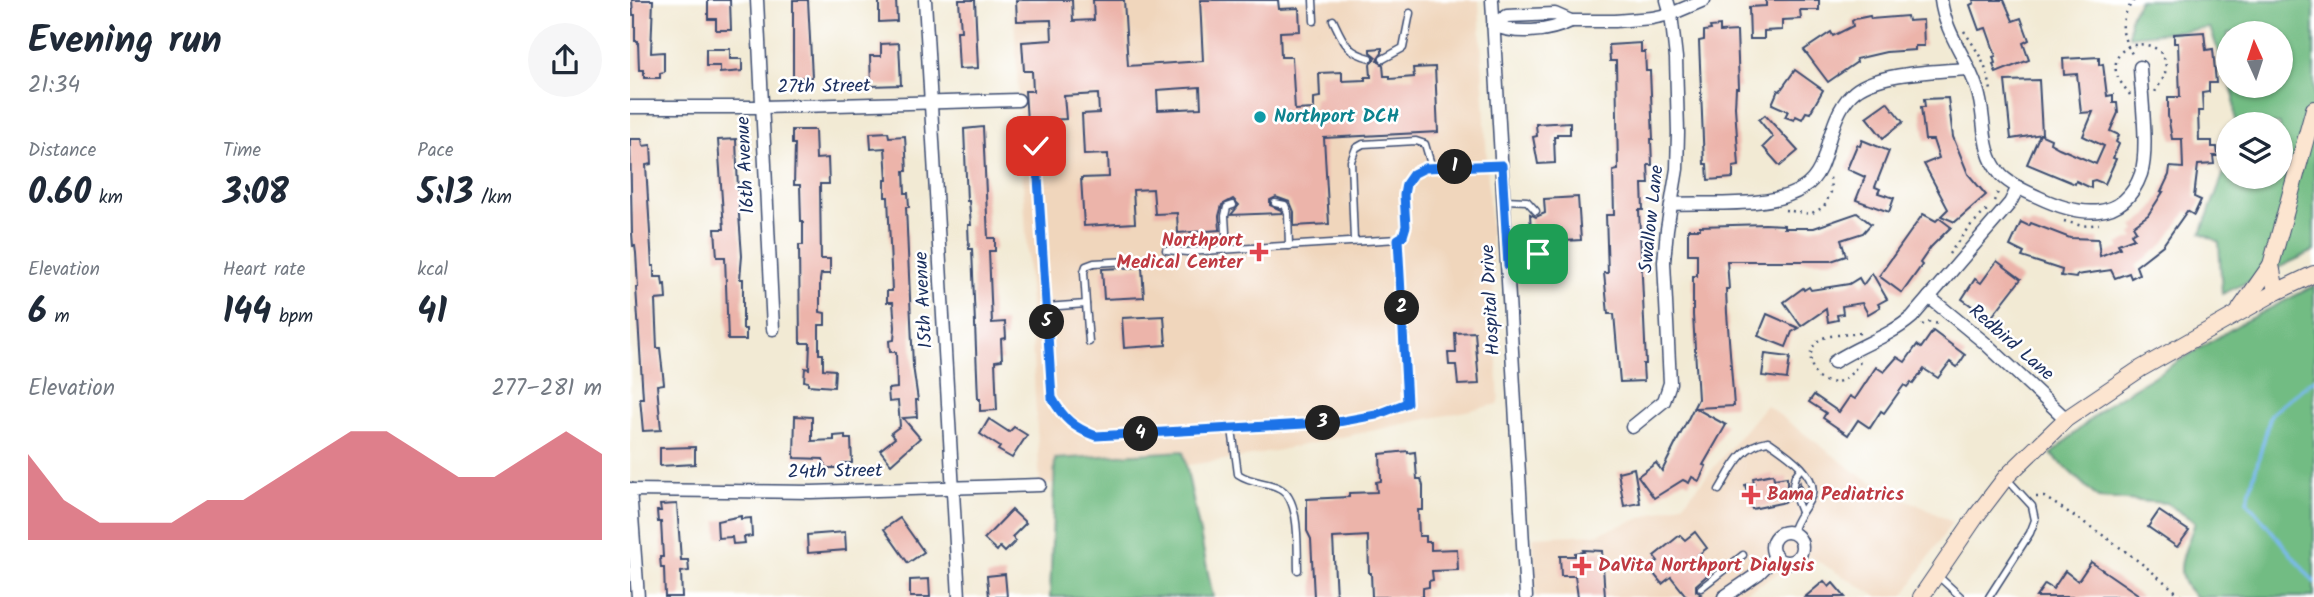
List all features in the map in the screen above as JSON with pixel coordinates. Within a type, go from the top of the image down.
[{"type":"main road","points":[[2237,314],[2271,265],[2314,109]]},
{"type":"main road","points":[[2271,265],[2276,292]]},
{"type":"main road","points":[[1921,597],[2006,477],[2066,419],[2140,369],[2311,275]]},
{"type":"street","name":"16th Avenue","points":[[757,0],[773,329]]},
{"type":"street","name":"15th Avenue","points":[[925,0],[959,597]]},
{"type":"street","name":"Hospital Drive","points":[[1492,0],[1525,597]]},
{"type":"street","name":"Swallow Lane","points":[[1632,427],[1664,401],[1670,383],[1664,262],[1677,169],[1678,133],[1671,14],[1667,0]]},
{"type":"street","points":[[1493,25],[1506,31],[1556,28],[1571,20],[1615,22],[1671,14],[1704,0]]},
{"type":"street","points":[[1941,0],[1951,36],[1981,103],[1983,134],[1989,153],[2001,174],[2018,187],[2054,204],[2089,213],[2108,210],[2122,201],[2133,188],[2141,174],[2144,156],[2140,67]]},
{"type":"street","points":[[1672,204],[1762,201],[1792,194],[1806,186],[1816,174],[1843,104],[1865,84],[1895,77],[1968,69]]},
{"type":"street","name":"27th Street","points":[[630,107],[763,107],[1018,100]]},
{"type":"street","points":[[1834,362],[1857,347],[1897,329],[1929,297],[2010,203],[2018,187]]},
{"type":"street","name":"Redbird Lane","points":[[1929,297],[1984,343],[2066,419]]},
{"type":"street","name":"24th Street","points":[[630,490],[811,492],[1040,485]]},
{"type":"street","points":[[630,490],[638,597]]},
{"type":"street","points":[[1785,532],[1792,533],[1801,541],[1800,555],[1787,561],[1776,556],[1773,545],[1776,536],[1785,532]]},
{"type":"street","points":[[1724,597],[1759,573],[1776,556]]},
{"type":"lane","points":[[1312,0],[1314,21]]},
{"type":"lane","points":[[1382,59],[1404,48],[1410,13]]},
{"type":"lane","points":[[1333,20],[1344,44],[1356,54],[1370,58]]},
{"type":"lane","points":[[1354,242],[1351,163],[1356,148],[1363,144],[1416,141],[1425,144],[1432,168]]},
{"type":"lane","points":[[1036,146],[1052,398],[1066,420],[1079,430],[1096,436],[1338,422],[1376,415],[1407,403],[1398,239]]},
{"type":"lane","points":[[1166,250],[1187,252],[1398,239],[1403,236],[1406,226],[1404,195],[1406,184],[1413,174],[1425,168],[1502,165]]},
{"type":"lane","points":[[1505,200],[1527,201],[1536,211]]},
{"type":"lane","points":[[1275,203],[1285,205],[1289,246]]},
{"type":"lane","points":[[1227,249],[1225,216],[1227,207],[1233,205]]},
{"type":"lane","points":[[1508,265],[1524,265],[1538,254],[1537,233]]},
{"type":"lane","points":[[1089,342],[1084,272],[1086,266],[1129,261]]},
{"type":"lane","points":[[1046,307],[1086,304]]},
{"type":"lane","points":[[1232,429],[1238,474],[1246,480],[1279,487],[1293,503],[1298,570]]},
{"type":"lane","points":[[1719,490],[1742,453],[1759,443],[1769,442],[1807,474],[1813,489],[1792,533]]},
{"type":"lane","points":[[1793,485],[1801,468]]},
{"type":"lane","points":[[1989,597],[2030,533],[2035,520],[2032,506],[2006,477]]},
{"type":"lane","points":[[1796,499],[1801,512]]},
{"type":"lane","points":[[1701,588],[1743,555]]},
{"type":"lane","points":[[1936,575],[1961,597]]},
{"type":"path","points":[[2134,0],[2122,19],[2123,35],[2140,67]]},
{"type":"path","points":[[2025,498],[2044,496],[2148,567],[2182,597]]},
{"type":"shaded area","name":"Northport Medical Center","points":[[1013,0],[1479,0],[1499,404],[1246,457],[1040,485]]},
{"type":"shaded area","points":[[1766,405],[1861,476],[1952,522],[1903,597],[1878,597],[1809,556],[1737,597],[1536,597],[1533,537],[1596,534],[1684,503]]},
{"type":"green space","points":[[2139,0],[2314,0],[2314,251],[2222,294],[2219,242],[2201,233],[2218,189],[2293,189],[2293,112],[2235,112],[2234,98],[2293,98],[2293,21],[2216,21],[2216,45],[2210,28],[2129,36],[2130,18]]},
{"type":"green space","points":[[2314,286],[2314,597],[2196,597],[2188,588],[2181,571],[2195,522],[2166,503],[2098,498],[2051,454],[2108,404],[2243,322]]},
{"type":"green space","points":[[1183,451],[1213,597],[1050,597],[1055,459]]},
{"type":"building","points":[[632,0],[653,0],[651,53],[664,52],[664,72],[660,73],[660,78],[644,78],[644,70],[639,70]]},
{"type":"building","points":[[708,0],[730,0],[731,30],[716,30],[716,19],[708,19]]},
{"type":"building","points":[[793,0],[808,0],[812,77],[793,78]]},
{"type":"building","points":[[879,0],[896,0],[897,21],[879,22]]},
{"type":"building","points":[[959,0],[975,0],[978,68],[959,69]]},
{"type":"building","name":"Northport DCH","points":[[1016,0],[1072,0],[1073,21],[1094,20],[1093,0],[1124,0],[1128,66],[1203,61],[1200,0],[1278,0],[1279,9],[1299,8],[1300,31],[1280,32],[1281,57],[1292,57],[1295,110],[1314,109],[1314,98],[1320,97],[1319,73],[1342,72],[1342,81],[1365,80],[1365,77],[1371,77],[1370,64],[1376,57],[1370,49],[1382,48],[1377,60],[1383,65],[1384,76],[1390,76],[1390,79],[1414,77],[1413,68],[1435,67],[1438,132],[1324,138],[1329,224],[1294,226],[1294,212],[1290,202],[1276,197],[1270,200],[1270,205],[1282,213],[1231,215],[1239,205],[1233,199],[1222,205],[1219,216],[1220,230],[1178,233],[1177,213],[1155,214],[1153,189],[1133,190],[1135,223],[1084,226],[1081,178],[1109,177],[1108,154],[1084,155],[1082,114],[1099,113],[1098,94],[1064,96],[1066,119],[1027,121],[1025,91],[1033,91],[1032,71],[1024,71],[1022,42],[1052,40],[1051,20],[1017,21]],"holes":[[[1200,87],[1201,108],[1158,110],[1157,90]]]},
{"type":"building","points":[[1766,0],[1819,0],[1819,10],[1800,10],[1801,19],[1782,20],[1782,30],[1764,31],[1764,39],[1750,39],[1749,7],[1766,6]]},
{"type":"building","points":[[1973,0],[2004,0],[2013,21],[2021,18],[2029,40],[2023,43],[2029,60],[1996,73],[1993,57],[1996,56],[1986,28],[1979,30],[1970,5],[1974,3]]},
{"type":"building","points":[[1870,16],[1871,19],[1907,16],[1908,21],[1923,20],[1924,46],[1915,46],[1915,50],[1886,52],[1856,59],[1857,62],[1828,82],[1804,50],[1831,32],[1833,36],[1853,26],[1852,21],[1855,19]]},
{"type":"building","points":[[1720,26],[1720,32],[1737,31],[1739,88],[1736,88],[1735,107],[1739,166],[1733,167],[1733,178],[1708,180],[1707,164],[1704,164],[1699,41],[1704,40],[1704,31]]},
{"type":"building","points":[[2204,32],[2206,50],[2213,49],[2216,83],[2209,83],[2209,92],[2202,93],[2203,111],[2198,111],[2199,141],[2212,141],[2212,147],[2216,147],[2216,156],[2213,156],[2214,164],[2198,165],[2194,197],[2201,200],[2194,215],[2187,211],[2163,245],[2136,266],[2139,274],[2131,278],[2129,273],[2115,278],[2111,270],[2077,275],[2076,278],[2061,276],[2062,270],[2022,257],[2024,253],[2010,246],[2021,222],[2029,226],[2031,223],[2070,238],[2098,239],[2100,256],[2120,248],[2118,244],[2134,238],[2131,234],[2136,231],[2133,226],[2148,215],[2163,192],[2170,167],[2183,168],[2182,139],[2172,139],[2168,116],[2168,97],[2180,97],[2178,43],[2174,43],[2174,34]]},
{"type":"building","points":[[899,43],[901,85],[871,86],[870,56],[881,56],[881,44]]},
{"type":"building","points":[[1641,43],[1641,52],[1645,52],[1646,71],[1650,71],[1653,139],[1652,165],[1648,165],[1649,184],[1642,184],[1643,210],[1639,210],[1646,364],[1643,364],[1644,381],[1620,382],[1614,314],[1608,314],[1604,273],[1608,273],[1606,215],[1614,215],[1613,171],[1618,170],[1616,61],[1610,61],[1609,45]]},
{"type":"building","points":[[706,49],[730,49],[730,59],[742,59],[742,71],[720,73],[720,66],[706,66]]},
{"type":"building","points":[[2099,57],[2099,65],[2103,64],[2107,96],[2113,95],[2113,103],[2117,103],[2118,113],[2110,131],[2119,135],[2116,142],[2119,144],[2113,158],[2116,159],[2105,184],[2091,181],[2091,188],[2027,164],[2040,134],[2051,139],[2050,143],[2059,148],[2096,164],[2104,146],[2083,136],[2093,112],[2081,113],[2077,74],[2064,75],[2063,59]]},
{"type":"building","points":[[1795,70],[1823,90],[1810,113],[1806,112],[1802,119],[1796,116],[1794,120],[1785,117],[1788,111],[1772,104],[1778,90],[1780,91]]},
{"type":"building","points":[[2039,80],[2042,134],[2011,139],[2005,81]]},
{"type":"building","points":[[1948,98],[1953,137],[1968,174],[1986,195],[1955,222],[1941,216],[1948,209],[1924,164],[1939,158],[1933,140],[1925,140],[1921,107],[1925,107],[1924,99]]},
{"type":"building","points":[[1887,102],[1903,122],[1883,138],[1866,117]]},
{"type":"building","points":[[1765,115],[1798,151],[1780,166],[1763,147],[1773,137],[1759,120]]},
{"type":"building","points":[[1570,122],[1570,134],[1557,134],[1557,137],[1554,137],[1555,163],[1538,164],[1533,137],[1537,136],[1536,124]]},
{"type":"building","points":[[983,127],[988,238],[995,238],[995,251],[989,251],[992,323],[1005,322],[1006,338],[1001,339],[1002,360],[995,361],[997,410],[980,411],[964,129]]},
{"type":"building","points":[[792,130],[815,130],[816,159],[828,158],[829,184],[820,184],[821,259],[830,259],[830,274],[821,274],[820,280],[820,312],[825,313],[825,325],[819,325],[819,354],[823,354],[823,369],[835,370],[834,387],[808,385],[808,382],[804,381],[805,368],[809,369],[810,343],[800,343],[799,245],[803,245],[803,221],[800,185],[794,185],[795,144],[792,144]]},
{"type":"building","points":[[888,132],[889,137],[905,136],[907,171],[904,171],[909,207],[906,207],[913,366],[918,400],[917,417],[903,418],[920,438],[891,464],[880,450],[895,438],[891,433],[900,426],[898,401],[889,402],[888,389],[897,388],[896,352],[890,352],[889,341],[894,340],[893,302],[887,302],[887,291],[892,291],[888,197],[885,197],[885,148],[871,149],[870,133]]},
{"type":"building","points":[[630,139],[642,139],[643,146],[651,145],[652,164],[646,165],[652,266],[654,277],[662,277],[663,285],[665,284],[666,299],[655,300],[657,348],[660,348],[664,384],[657,385],[661,430],[643,431],[638,287],[632,233]]},
{"type":"building","points":[[736,139],[738,190],[741,190],[742,204],[739,204],[742,256],[740,279],[743,279],[743,329],[746,329],[746,340],[728,340],[725,257],[717,257],[715,229],[724,229],[718,140]]},
{"type":"building","points":[[1862,140],[1889,151],[1875,187],[1880,189],[1878,193],[1894,198],[1889,212],[1856,200],[1865,177],[1847,169],[1857,145],[1860,146]]},
{"type":"building","points":[[1578,197],[1581,240],[1547,242],[1546,228],[1531,229],[1530,214],[1536,217],[1545,213],[1544,199]]},
{"type":"building","points":[[1857,213],[1871,224],[1863,233],[1841,240],[1846,256],[1831,261],[1727,261],[1727,313],[1734,406],[1695,408],[1726,425],[1703,465],[1706,466],[1699,481],[1692,477],[1689,483],[1683,480],[1654,498],[1638,476],[1656,463],[1662,471],[1698,399],[1693,315],[1693,276],[1697,276],[1697,254],[1688,254],[1688,229],[1700,229],[1700,226],[1765,224],[1784,225],[1784,228],[1814,228]]},
{"type":"building","points":[[1923,214],[1936,221],[1939,218],[1951,227],[1931,247],[1902,293],[1879,276]]},
{"type":"building","points":[[1997,261],[2021,279],[1990,319],[1962,299],[1975,279],[1981,283]]},
{"type":"building","points":[[1142,267],[1144,297],[1104,299],[1102,269]]},
{"type":"building","points":[[1872,273],[1887,299],[1868,314],[1862,303],[1842,306],[1843,314],[1837,315],[1838,320],[1828,322],[1826,309],[1801,326],[1784,302],[1803,288],[1804,290],[1809,287],[1811,290],[1849,284],[1859,278],[1863,285]]},
{"type":"building","points":[[1767,314],[1799,328],[1792,332],[1786,347],[1758,336]]},
{"type":"building","points":[[1164,316],[1166,345],[1124,348],[1122,318]]},
{"type":"building","points":[[1933,331],[1965,355],[1957,367],[1950,362],[1938,378],[1924,369],[1913,384],[1911,382],[1907,387],[1904,385],[1870,428],[1858,420],[1848,435],[1823,418],[1826,413],[1809,402],[1814,395],[1839,412],[1850,396],[1855,399],[1876,367],[1884,372],[1897,357],[1905,362],[1917,345],[1921,348]]},
{"type":"building","points":[[1475,332],[1479,384],[1458,385],[1456,365],[1449,365],[1448,353],[1456,353],[1455,333]]},
{"type":"building","points":[[1765,354],[1790,357],[1787,379],[1762,376]]},
{"type":"building","points":[[795,416],[812,417],[812,441],[834,440],[834,436],[845,435],[845,439],[851,439],[852,463],[843,463],[843,468],[826,468],[823,459],[794,458]]},
{"type":"building","points":[[989,419],[1009,432],[1014,427],[1027,435],[1012,458],[980,434]]},
{"type":"building","points":[[695,447],[695,464],[660,466],[660,448]]},
{"type":"building","points":[[1415,452],[1417,479],[1421,479],[1423,486],[1423,510],[1418,510],[1419,536],[1426,536],[1426,542],[1431,542],[1431,550],[1457,549],[1458,570],[1432,571],[1433,580],[1429,581],[1429,587],[1423,588],[1423,597],[1372,597],[1368,536],[1333,538],[1336,597],[1314,597],[1311,539],[1307,531],[1307,499],[1349,497],[1349,493],[1377,492],[1376,482],[1381,481],[1380,454]]},
{"type":"building","points":[[1634,468],[1640,503],[1624,506],[1618,472]]},
{"type":"building","points":[[1773,474],[1774,479],[1787,477],[1787,486],[1791,490],[1797,489],[1800,483],[1803,497],[1795,494],[1790,500],[1752,509],[1745,485],[1754,483],[1753,478]]},
{"type":"building","points":[[677,504],[681,560],[688,560],[689,571],[681,572],[682,597],[665,597],[664,568],[661,568],[660,557],[663,557],[661,522],[658,522],[657,511],[661,511],[660,505]]},
{"type":"building","points":[[1012,510],[1026,523],[1012,537],[1016,541],[1005,552],[1000,547],[997,551],[984,539]]},
{"type":"building","points":[[2159,511],[2189,531],[2177,547],[2148,527]]},
{"type":"building","points":[[741,516],[741,519],[751,518],[752,536],[744,537],[745,543],[733,544],[732,537],[718,538],[717,521]]},
{"type":"building","points":[[900,518],[924,552],[908,563],[884,529]]},
{"type":"building","points":[[845,532],[846,550],[808,553],[807,535]]},
{"type":"building","points":[[1695,532],[1707,548],[1698,555],[1711,572],[1696,585],[1696,591],[1701,594],[1687,597],[1671,577],[1662,584],[1649,568],[1658,561],[1654,556],[1680,535],[1685,540]]},
{"type":"building","name":"DaVita Northport Dialysis","points":[[1583,550],[1602,551],[1605,597],[1578,597],[1575,576],[1561,576],[1560,556],[1575,556],[1575,553],[1584,552]]},
{"type":"building","points":[[2091,562],[2142,597],[2036,597],[2045,584],[2053,589],[2065,571],[2078,581]]},
{"type":"building","points":[[1005,574],[1007,597],[989,597],[987,576]]},
{"type":"building","points":[[929,579],[930,597],[910,597],[910,580]]},
{"type":"building","points":[[1824,581],[1829,587],[1833,583],[1845,597],[1805,597]]},
{"type":"waterway","points":[[2314,379],[2271,414],[2247,501],[2314,582]]},
{"type":"place","name":"Northport DCH","points":[[1260,117]]},
{"type":"place","name":"Northport Medical Center","points":[[1259,252]]},
{"type":"place","name":"Bama Pediatrics","points":[[1751,495]]},
{"type":"place","name":"DaVita Northport Dialysis","points":[[1582,566]]},
{"type":"route","points":[[1036,146],[1052,398],[1066,420],[1079,430],[1096,436],[1338,422],[1376,415],[1407,403],[1398,239],[1403,236],[1406,226],[1406,184],[1413,174],[1425,168],[1502,165],[1508,265],[1524,265],[1538,254]]}]
